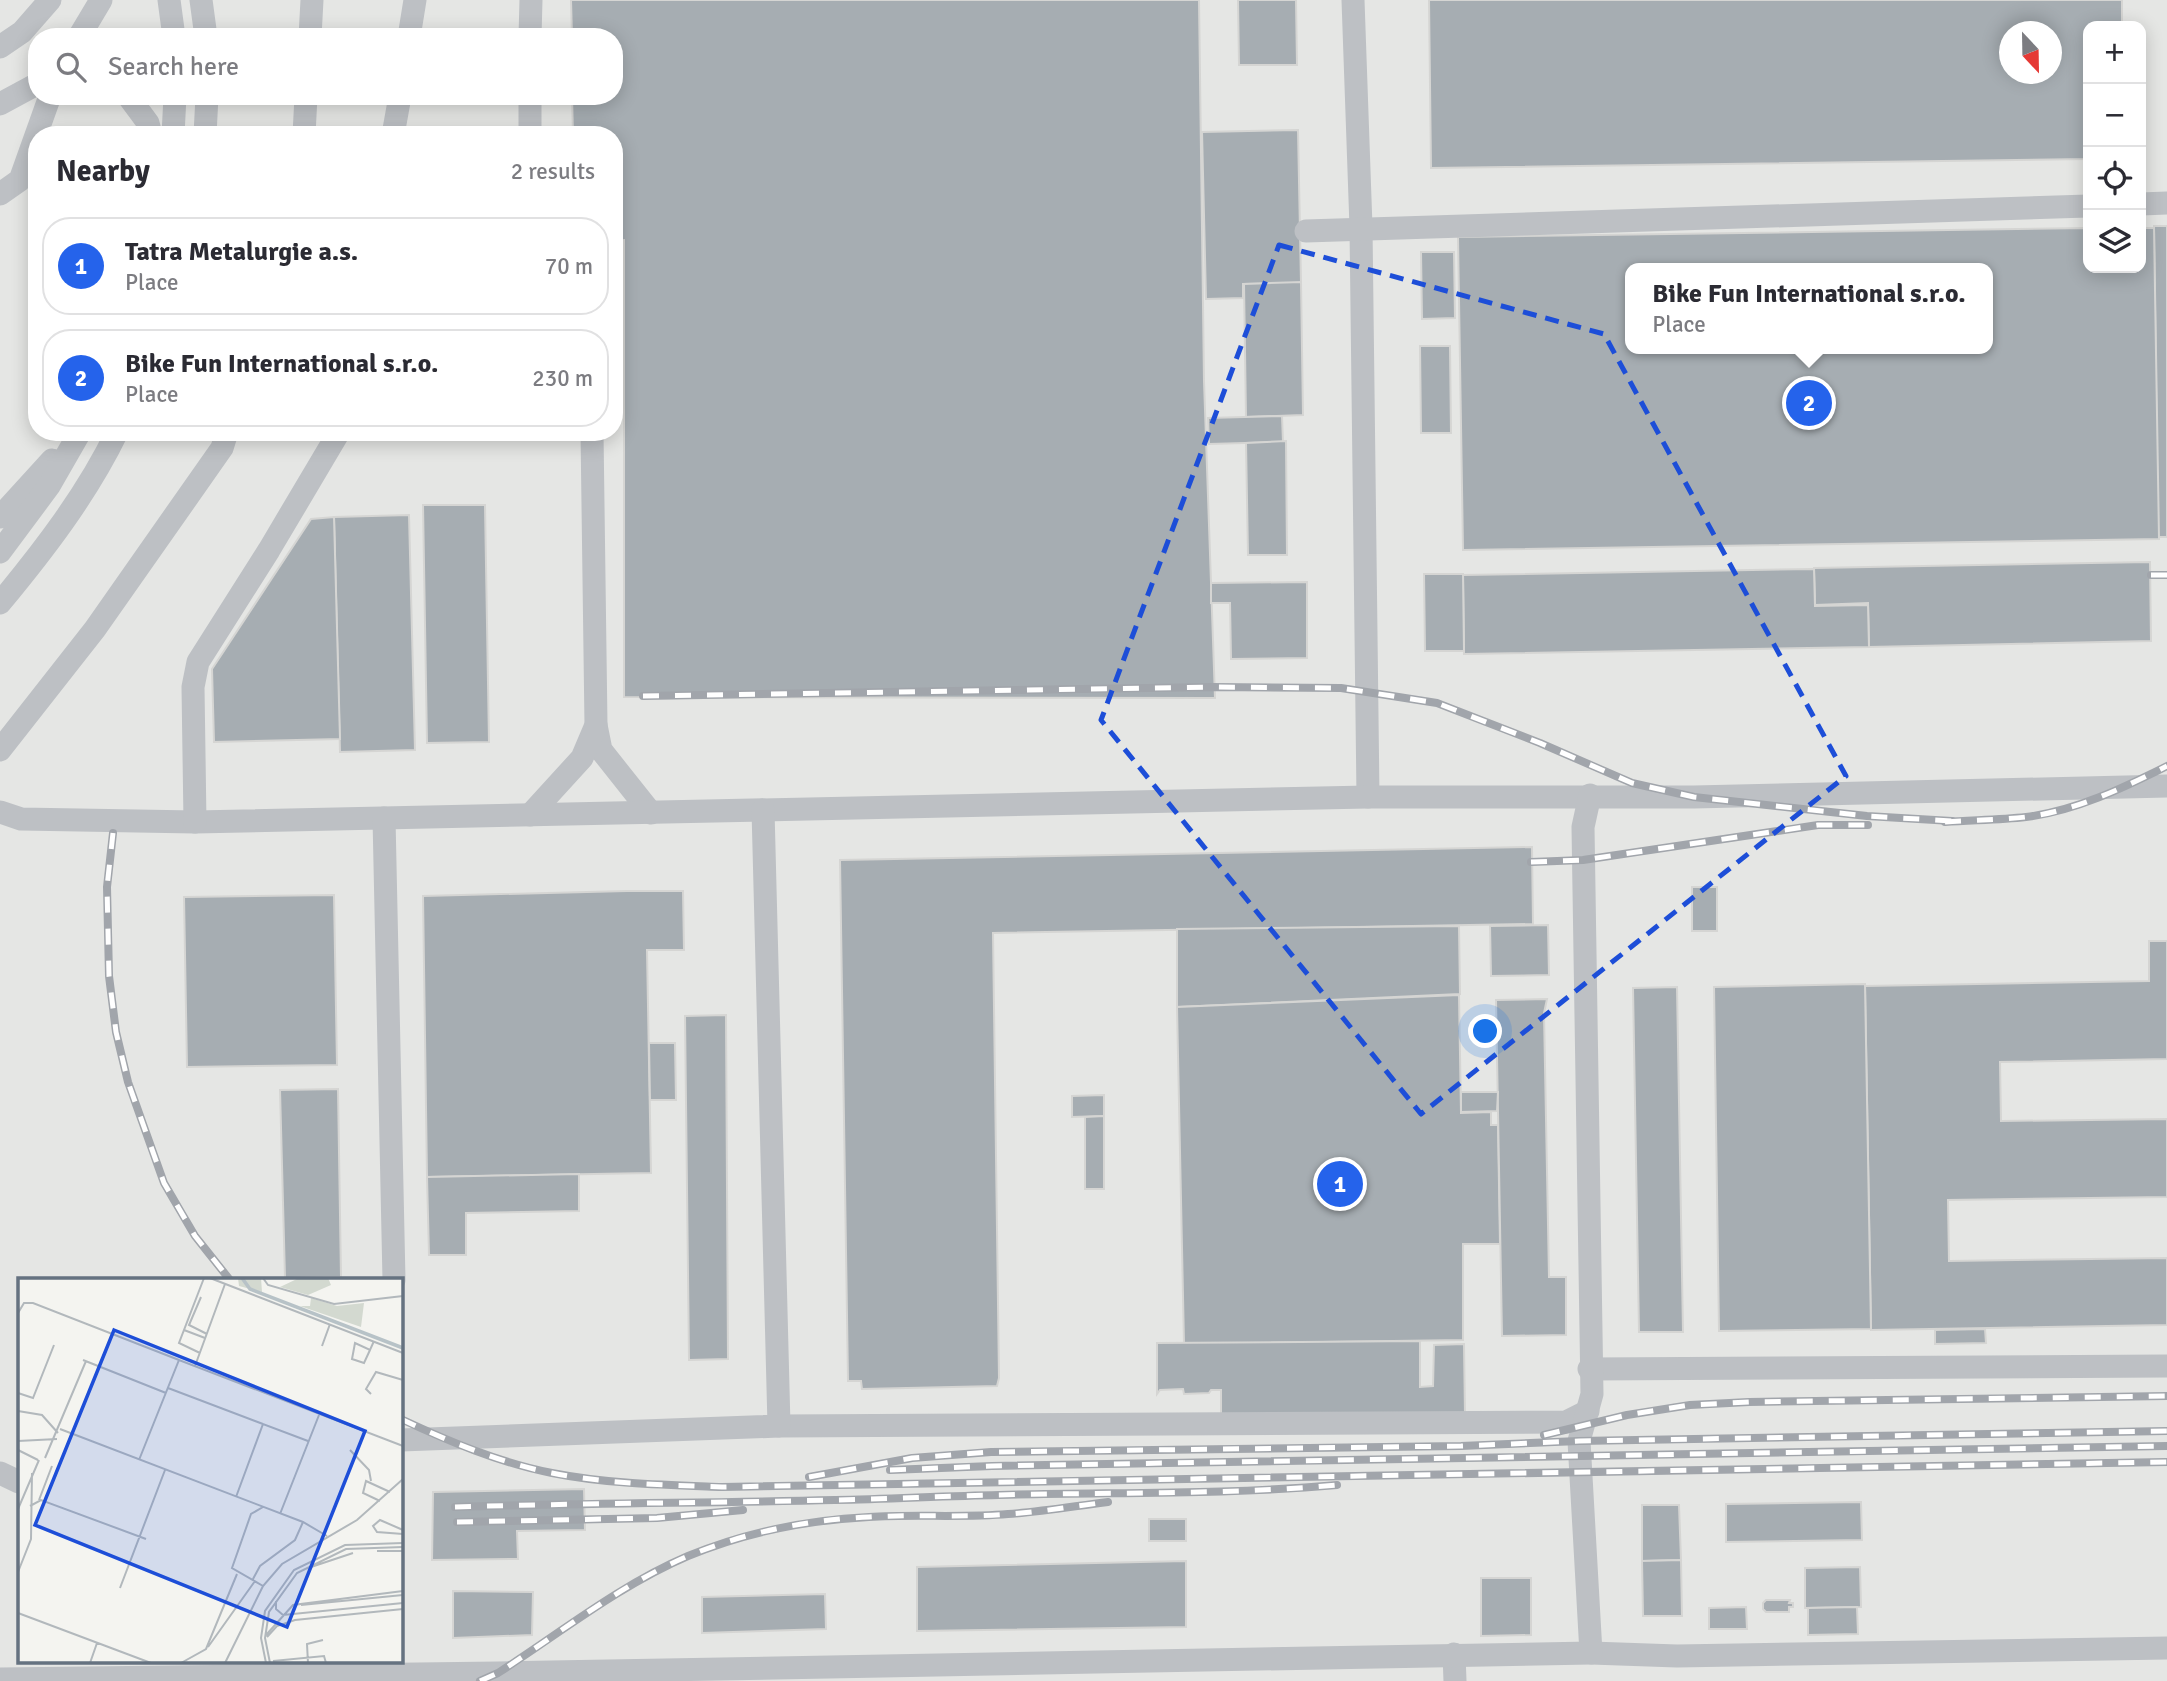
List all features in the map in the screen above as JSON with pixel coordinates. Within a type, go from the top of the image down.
[{"type":"street","points":[[0,47],[22,32],[50,0]]},
{"type":"street","points":[[84,28],[101,0]]},
{"type":"street","points":[[169,0],[173,28]]},
{"type":"street","points":[[201,0],[205,28]]},
{"type":"street","points":[[310,28],[312,0]]},
{"type":"street","points":[[410,28],[415,0]]},
{"type":"street","points":[[530,28],[531,0]]},
{"type":"street","points":[[1353,0],[1361,227],[1368,797]]},
{"type":"street","points":[[0,104],[28,89]]},
{"type":"street","points":[[36,126],[46,105]]},
{"type":"street","points":[[135,105],[149,126]]},
{"type":"street","points":[[173,126],[174,105]]},
{"type":"street","points":[[205,126],[207,105]]},
{"type":"street","points":[[304,126],[306,105]]},
{"type":"street","points":[[395,126],[398,105]]},
{"type":"street","points":[[530,105],[530,126]]},
{"type":"street","points":[[7,188],[28,143]]},
{"type":"street","points":[[2146,204],[2167,204]]},
{"type":"street","points":[[1306,230],[2083,206]]},
{"type":"street","points":[[0,517],[71,441]]},
{"type":"street","points":[[0,552],[49,486],[74,441]]},
{"type":"street","points":[[0,603],[76,503],[112,441]]},
{"type":"street","points":[[0,750],[95,629],[222,448],[224,441]]},
{"type":"street","points":[[195,822],[193,687],[198,662],[334,441]]},
{"type":"street","points":[[592,441],[596,726],[601,750],[651,813]]},
{"type":"street","points":[[530,815],[582,758],[596,726]]},
{"type":"street","points":[[0,812],[21,819],[195,822],[1368,797],[1694,797],[2167,786]]},
{"type":"street","points":[[1590,795],[1583,827],[1591,1394],[1578,1441],[1591,1653]]},
{"type":"street","points":[[763,810],[779,1426]]},
{"type":"street","points":[[384,818],[394,1278]]},
{"type":"street","points":[[1590,1369],[2167,1366]]},
{"type":"street","points":[[402,1440],[779,1426],[1566,1422],[1588,1411]]},
{"type":"street","points":[[0,1473],[18,1482]]},
{"type":"street","points":[[0,1679],[393,1668],[1454,1654],[1591,1653],[1677,1656],[2167,1648]]},
{"type":"street","points":[[1454,1654],[1455,1681]]},
{"type":"highlighted area","points":[[1279,245],[1604,334],[1846,776],[1421,1114],[1101,720]]},
{"type":"shaded area","points":[[0,0],[2167,0],[2167,1681],[0,1681]]},
{"type":"building","points":[[571,0],[1199,0],[1204,381],[1215,698],[624,697],[623,126],[573,126],[572,105],[623,105],[623,28],[572,28]]},
{"type":"building","points":[[1238,0],[1296,0],[1297,65],[1239,65]]},
{"type":"building","points":[[1429,0],[2122,0],[2122,21],[2083,21],[2083,159],[1431,168]]},
{"type":"building","points":[[1298,130],[1301,283],[1243,284],[1243,298],[1206,299],[1202,132]]},
{"type":"building","points":[[2154,226],[2167,226],[2167,537],[2158,537]]},
{"type":"building","points":[[2083,228],[2083,273],[2146,273],[2146,228],[2154,228],[2159,539],[1463,550],[1458,237]]},
{"type":"building","points":[[1421,252],[1454,252],[1455,318],[1422,319]]},
{"type":"building","points":[[1301,282],[1303,415],[1246,417],[1244,284]]},
{"type":"building","points":[[1420,346],[1450,346],[1451,433],[1421,433]]},
{"type":"building","points":[[1282,416],[1283,442],[1209,444],[1208,418]]},
{"type":"building","points":[[1286,441],[1287,555],[1248,555],[1246,443]]},
{"type":"building","points":[[423,505],[485,505],[489,742],[427,743]]},
{"type":"building","points":[[409,515],[415,750],[340,752],[334,517]]},
{"type":"building","points":[[334,517],[340,739],[214,742],[212,669],[311,519]]},
{"type":"building","points":[[2150,562],[2151,641],[1869,647],[1868,603],[1815,605],[1814,568]]},
{"type":"building","points":[[1814,569],[1815,606],[1868,605],[1869,647],[1464,654],[1463,575]]},
{"type":"building","points":[[1424,574],[1463,574],[1464,651],[1425,651]]},
{"type":"building","points":[[1307,582],[1307,658],[1231,659],[1230,603],[1211,603],[1211,583]]},
{"type":"building","points":[[1532,847],[1533,924],[993,933],[997,1386],[862,1389],[861,1381],[848,1381],[840,860]]},
{"type":"building","points":[[1692,887],[1717,887],[1717,931],[1692,931]]},
{"type":"building","points":[[683,891],[684,950],[647,950],[651,1173],[427,1177],[423,896]]},
{"type":"building","points":[[334,895],[337,1065],[187,1067],[184,897]]},
{"type":"building","points":[[1548,925],[1549,975],[1491,976],[1490,926]]},
{"type":"building","points":[[1459,926],[1460,994],[1177,1007],[1177,929]]},
{"type":"building","points":[[2149,941],[2167,941],[2167,1059],[2000,1062],[2001,1121],[2167,1119],[2167,1197],[1948,1200],[1949,1261],[2167,1258],[2167,1325],[1871,1330],[1865,986],[2149,981]]},
{"type":"building","points":[[1865,984],[1871,1329],[1719,1331],[1714,987]]},
{"type":"building","points":[[1677,987],[1683,1332],[1639,1332],[1633,988]]},
{"type":"building","points":[[1459,995],[1461,1113],[1491,1112],[1491,1125],[1498,1125],[1500,1244],[1463,1244],[1463,1340],[1184,1344],[1177,1007]]},
{"type":"building","points":[[1547,999],[1544,1013],[1549,1277],[1566,1277],[1566,1335],[1502,1336],[1496,1000]]},
{"type":"building","points":[[726,1015],[728,1359],[689,1360],[685,1016]]},
{"type":"building","points":[[649,1043],[675,1043],[676,1100],[650,1100]]},
{"type":"building","points":[[338,1089],[341,1277],[285,1278],[280,1090]]},
{"type":"building","points":[[1461,1092],[1498,1092],[1497,1111],[1461,1112]]},
{"type":"building","points":[[1104,1095],[1104,1116],[1072,1117],[1072,1096]]},
{"type":"building","points":[[1104,1116],[1104,1189],[1085,1189],[1085,1117]]},
{"type":"building","points":[[579,1174],[579,1211],[466,1213],[466,1255],[429,1255],[427,1177]]},
{"type":"building","points":[[1985,1329],[1986,1343],[1935,1344],[1935,1330]]},
{"type":"building","points":[[1420,1341],[1420,1387],[1433,1386],[1434,1345],[1464,1344],[1465,1414],[1221,1417],[1221,1390],[1184,1394],[1183,1389],[1160,1390],[1157,1394],[1157,1343]]},
{"type":"building","points":[[584,1489],[585,1530],[517,1531],[518,1559],[432,1560],[433,1492]]},
{"type":"building","points":[[1861,1502],[1862,1540],[1726,1542],[1726,1504]]},
{"type":"building","points":[[1642,1505],[1679,1505],[1681,1560],[1642,1561]]},
{"type":"building","points":[[1149,1519],[1186,1519],[1186,1541],[1149,1541]]},
{"type":"building","points":[[1681,1560],[1682,1616],[1643,1616],[1642,1561]]},
{"type":"building","points":[[1186,1561],[1186,1627],[917,1631],[917,1567]]},
{"type":"building","points":[[1860,1567],[1861,1607],[1805,1608],[1805,1568]]},
{"type":"building","points":[[1481,1578],[1531,1578],[1531,1635],[1481,1636]]},
{"type":"building","points":[[453,1591],[533,1592],[532,1635],[453,1638]]},
{"type":"building","points":[[825,1594],[826,1629],[702,1633],[702,1597]]},
{"type":"building","points":[[1766,1600],[1790,1600],[1789,1603],[1793,1603],[1793,1607],[1789,1607],[1789,1612],[1766,1612],[1763,1603]]},
{"type":"building","points":[[1746,1607],[1747,1629],[1709,1629],[1709,1608]]},
{"type":"building","points":[[1857,1607],[1858,1634],[1808,1635],[1808,1608]]},
{"type":"railway","points":[[2151,575],[2167,575]]},
{"type":"railway","points":[[643,696],[1213,687],[1341,688],[1437,703],[1632,783],[1694,797],[1867,816],[1952,821]]},
{"type":"railway","points":[[1945,822],[2026,817],[2063,810],[2116,790],[2167,766]]},
{"type":"railway","points":[[1531,862],[1583,860],[1818,825],[1868,825]]},
{"type":"railway","points":[[113,833],[107,887],[109,976],[116,1032],[128,1082],[164,1183],[195,1236],[228,1278]]},
{"type":"railway","points":[[1544,1435],[1627,1415],[1690,1405],[2167,1396]]},
{"type":"railway","points":[[402,1419],[475,1450],[552,1473],[615,1482],[722,1487],[2167,1462]]},
{"type":"railway","points":[[809,1477],[912,1458],[991,1452],[1461,1446],[1579,1441],[2167,1431]]},
{"type":"railway","points":[[890,1470],[2167,1446]]},
{"type":"railway","points":[[455,1507],[1210,1492],[1337,1485]]},
{"type":"railway","points":[[480,1681],[498,1673],[638,1581],[688,1556],[732,1540],[800,1524],[846,1519],[991,1515],[1108,1502]]},
{"type":"railway","points":[[457,1522],[657,1518],[743,1510]]},
{"type":"place","name":"Bike Fun International s.r.o.","points":[[1809,403]]},
{"type":"place","name":"Tatra Metalurgie a.s.","points":[[1340,1184]]}]
